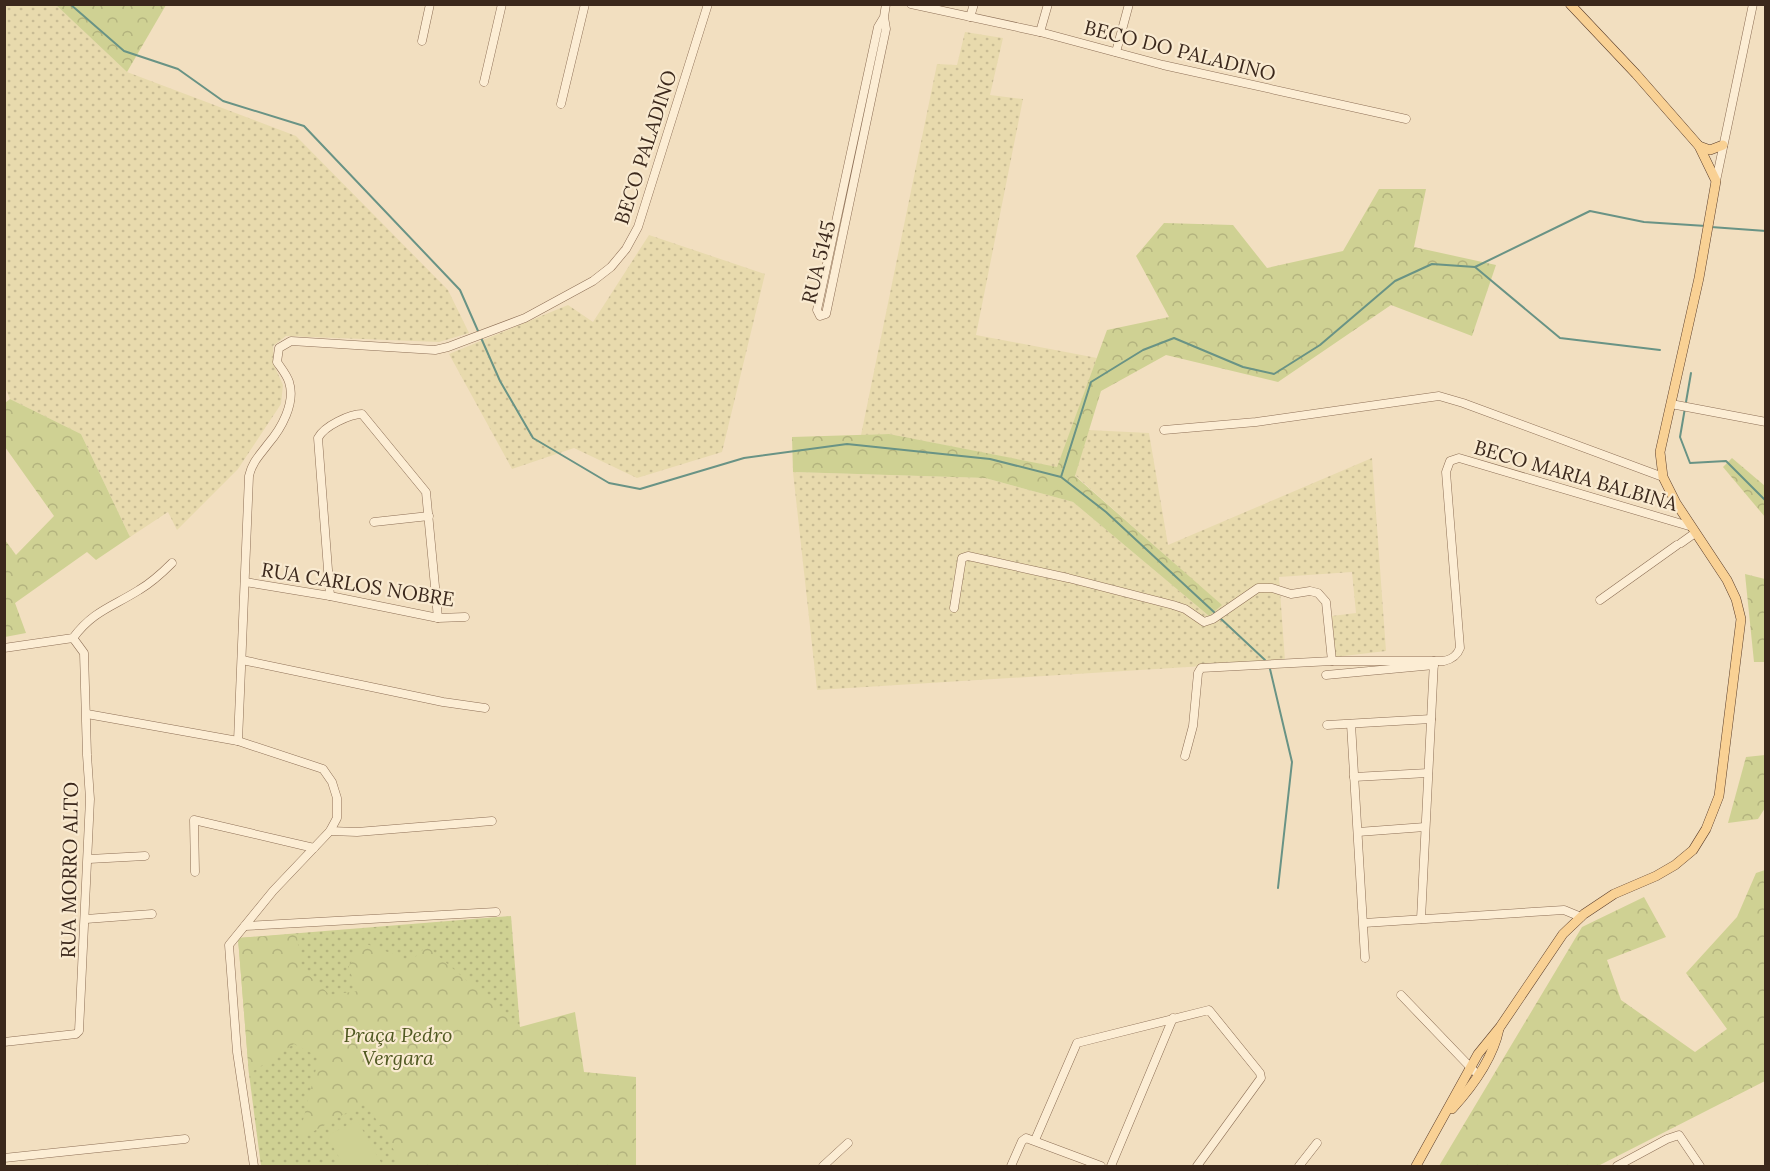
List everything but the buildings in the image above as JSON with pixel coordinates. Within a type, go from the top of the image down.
[{"type":"main road","points":[[1416,1167],[1474,1071],[1496,1041],[1500,1027],[1563,934],[1581,917],[1614,894],[1656,876],[1675,865],[1693,850],[1706,828],[1719,796],[1741,619],[1736,599],[1727,580],[1692,529],[1663,477],[1660,452],[1699,278],[1716,181],[1699,146],[1570,4]]},
{"type":"main road","points":[[1699,146],[1710,150],[1723,145]]},
{"type":"street","points":[[422,41],[430,4]]},
{"type":"street","points":[[484,82],[502,4]]},
{"type":"street","points":[[561,104],[585,4]]},
{"type":"street","name":"BECO PALADINO","points":[[245,582],[249,476],[254,461],[276,435],[290,404],[289,381],[277,362],[279,348],[286,342],[301,341],[441,349],[525,318],[593,281],[611,267],[626,249],[638,227],[708,4]]},
{"type":"street","name":"RUA 5145","points":[[847,192],[826,314],[820,316],[817,310],[847,192],[863,119],[878,27],[884,17],[886,4]]},
{"type":"street","name":"BECO DO PALADINO","points":[[912,4],[1040,32],[1162,65],[1406,119]]},
{"type":"street","points":[[970,17],[974,4]]},
{"type":"street","points":[[1040,32],[1048,4]]},
{"type":"street","points":[[1116,52],[1129,4]]},
{"type":"street","points":[[1716,181],[1753,4]]},
{"type":"street","points":[[1164,430],[1256,422],[1439,396],[1663,477]]},
{"type":"street","points":[[1671,404],[1766,422]]},
{"type":"street","points":[[330,596],[318,438],[325,430],[360,414],[365,415],[426,492],[438,618]]},
{"type":"street","name":"BECO MARIA BALBINA","points":[[1185,756],[1193,726],[1198,673],[1201,668],[1332,661],[1434,663],[1449,660],[1458,653],[1460,648],[1446,472],[1450,461],[1459,458],[1692,529]]},
{"type":"street","points":[[374,522],[429,516]]},
{"type":"street","points":[[1600,600],[1679,544],[1692,529]]},
{"type":"street","points":[[954,608],[962,558],[968,556],[1173,605],[1185,609],[1204,622],[1213,619],[1258,588],[1272,588],[1291,594],[1310,591],[1318,593],[1326,602],[1332,661]]},
{"type":"street","points":[[4,648],[73,638],[81,626],[95,614],[139,590],[172,563]]},
{"type":"street","points":[[238,741],[245,582]]},
{"type":"street","name":"RUA CARLOS NOBRE","points":[[245,582],[330,596],[438,618],[465,617]]},
{"type":"street","name":"RUA MORRO ALTO","points":[[4,1042],[79,1032],[89,859],[90,799],[84,653],[73,638]]},
{"type":"street","points":[[242,660],[443,702],[485,708]]},
{"type":"street","points":[[1326,675],[1434,663],[1420,919]]},
{"type":"street","points":[[87,714],[238,741],[323,770],[332,782],[337,798],[336,818],[330,831],[273,891],[229,945],[237,1052],[254,1167]]},
{"type":"street","points":[[1327,725],[1431,719]]},
{"type":"street","points":[[1351,724],[1365,958]]},
{"type":"street","points":[[1354,777],[1428,773]]},
{"type":"street","points":[[195,872],[194,820],[314,848]]},
{"type":"street","points":[[330,831],[357,832],[492,821]]},
{"type":"street","points":[[1358,832],[1425,827]]},
{"type":"street","points":[[89,859],[145,856]]},
{"type":"street","points":[[1364,923],[1564,910],[1581,917]]},
{"type":"street","points":[[245,926],[496,912]]},
{"type":"street","points":[[86,920],[152,914]]},
{"type":"street","points":[[1401,995],[1474,1071]]},
{"type":"street","points":[[1035,1140],[1076,1044],[1206,1010],[1210,1011],[1261,1075],[1259,1083],[1197,1167]]},
{"type":"street","points":[[1111,1167],[1173,1018]]},
{"type":"street","points":[[1617,1167],[1674,1135],[1683,1138],[1700,1167]]},
{"type":"street","points":[[1011,1167],[1026,1138],[1101,1167]]},
{"type":"street","points":[[4,1158],[185,1139]]},
{"type":"street","points":[[823,1167],[848,1143]]},
{"type":"street","points":[[1299,1167],[1317,1143]]},
{"type":"shaded area","points":[[4,5],[56,5],[127,72],[296,136],[448,290],[469,333],[439,342],[286,336],[273,346],[274,365],[283,385],[281,404],[238,469],[177,530],[168,512],[130,537],[81,434],[10,399],[5,387]]},
{"type":"shaded area","points":[[965,32],[1003,38],[990,95],[1023,99],[976,335],[1097,358],[1057,468],[889,434],[861,435],[937,64],[957,65]]},
{"type":"shaded area","points":[[649,235],[765,274],[722,452],[637,478],[574,448],[512,469],[449,354],[568,305],[593,322]]},
{"type":"shaded area","points":[[1088,430],[1149,433],[1168,545],[1372,458],[1386,651],[1335,657],[1332,616],[1356,613],[1352,572],[1279,577],[1285,661],[817,690],[793,472],[985,478],[1073,502],[1209,616],[1221,605],[1075,475]]},
{"type":"green space","points":[[56,5],[166,5],[127,72]]},
{"type":"green space","points":[[1379,189],[1426,189],[1414,247],[1496,265],[1472,336],[1391,305],[1278,382],[1166,355],[1101,391],[1075,476],[1222,605],[1209,616],[1073,502],[985,478],[793,472],[792,437],[889,434],[1057,467],[1107,330],[1169,317],[1136,256],[1164,223],[1233,225],[1267,268],[1343,251]]},
{"type":"green space","points":[[10,399],[81,434],[130,537],[96,560],[87,552],[15,603],[26,633],[5,637],[5,540],[16,555],[54,516],[5,447],[5,403]]},
{"type":"green space","points":[[1732,458],[1765,486],[1765,517],[1723,467]]},
{"type":"green space","points":[[1745,574],[1765,579],[1765,662],[1754,662]]},
{"type":"green space","points":[[1765,755],[1765,808],[1758,819],[1728,823],[1746,757]]},
{"type":"green space","points":[[1765,870],[1765,1081],[1598,1166],[1439,1166],[1582,927],[1644,897],[1666,937],[1607,960],[1621,1000],[1695,1052],[1727,1029],[1686,973],[1737,917],[1756,873]]},
{"type":"green space","name":"Praça Pedro Vergara","points":[[511,916],[531,1166],[261,1166],[249,1074],[238,938]]},
{"type":"green space","name":"Praça Pedro Vergara","points":[[297,934],[300,967],[330,995],[358,991],[348,967],[364,943],[411,961],[427,946],[520,1027],[575,1012],[584,1072],[636,1077],[636,1166],[403,1166],[366,1102],[298,1140],[319,1057],[294,1044],[249,1074],[238,938]]},
{"type":"green space","points":[[357,1120],[383,1166],[344,1166],[327,1136]]},
{"type":"waterway","points":[[70,4],[124,51],[178,69],[223,101],[304,126],[460,290],[500,381],[533,438],[609,483],[640,489],[744,458],[847,444],[990,459],[1061,477],[1106,512],[1215,613]]},
{"type":"waterway","points":[[1475,267],[1590,211],[1644,222],[1706,226]]},
{"type":"waterway","points":[[1711,227],[1766,231]]},
{"type":"waterway","points":[[1061,477],[1091,382],[1143,350],[1174,338],[1243,367],[1274,374],[1320,345],[1395,281],[1432,264],[1475,267],[1560,338],[1660,350]]},
{"type":"waterway","points":[[1691,373],[1680,437],[1690,463],[1726,461],[1766,501]]},
{"type":"waterway","points":[[1219,617],[1265,660]]},
{"type":"waterway","points":[[1270,669],[1292,762],[1278,888]]}]
